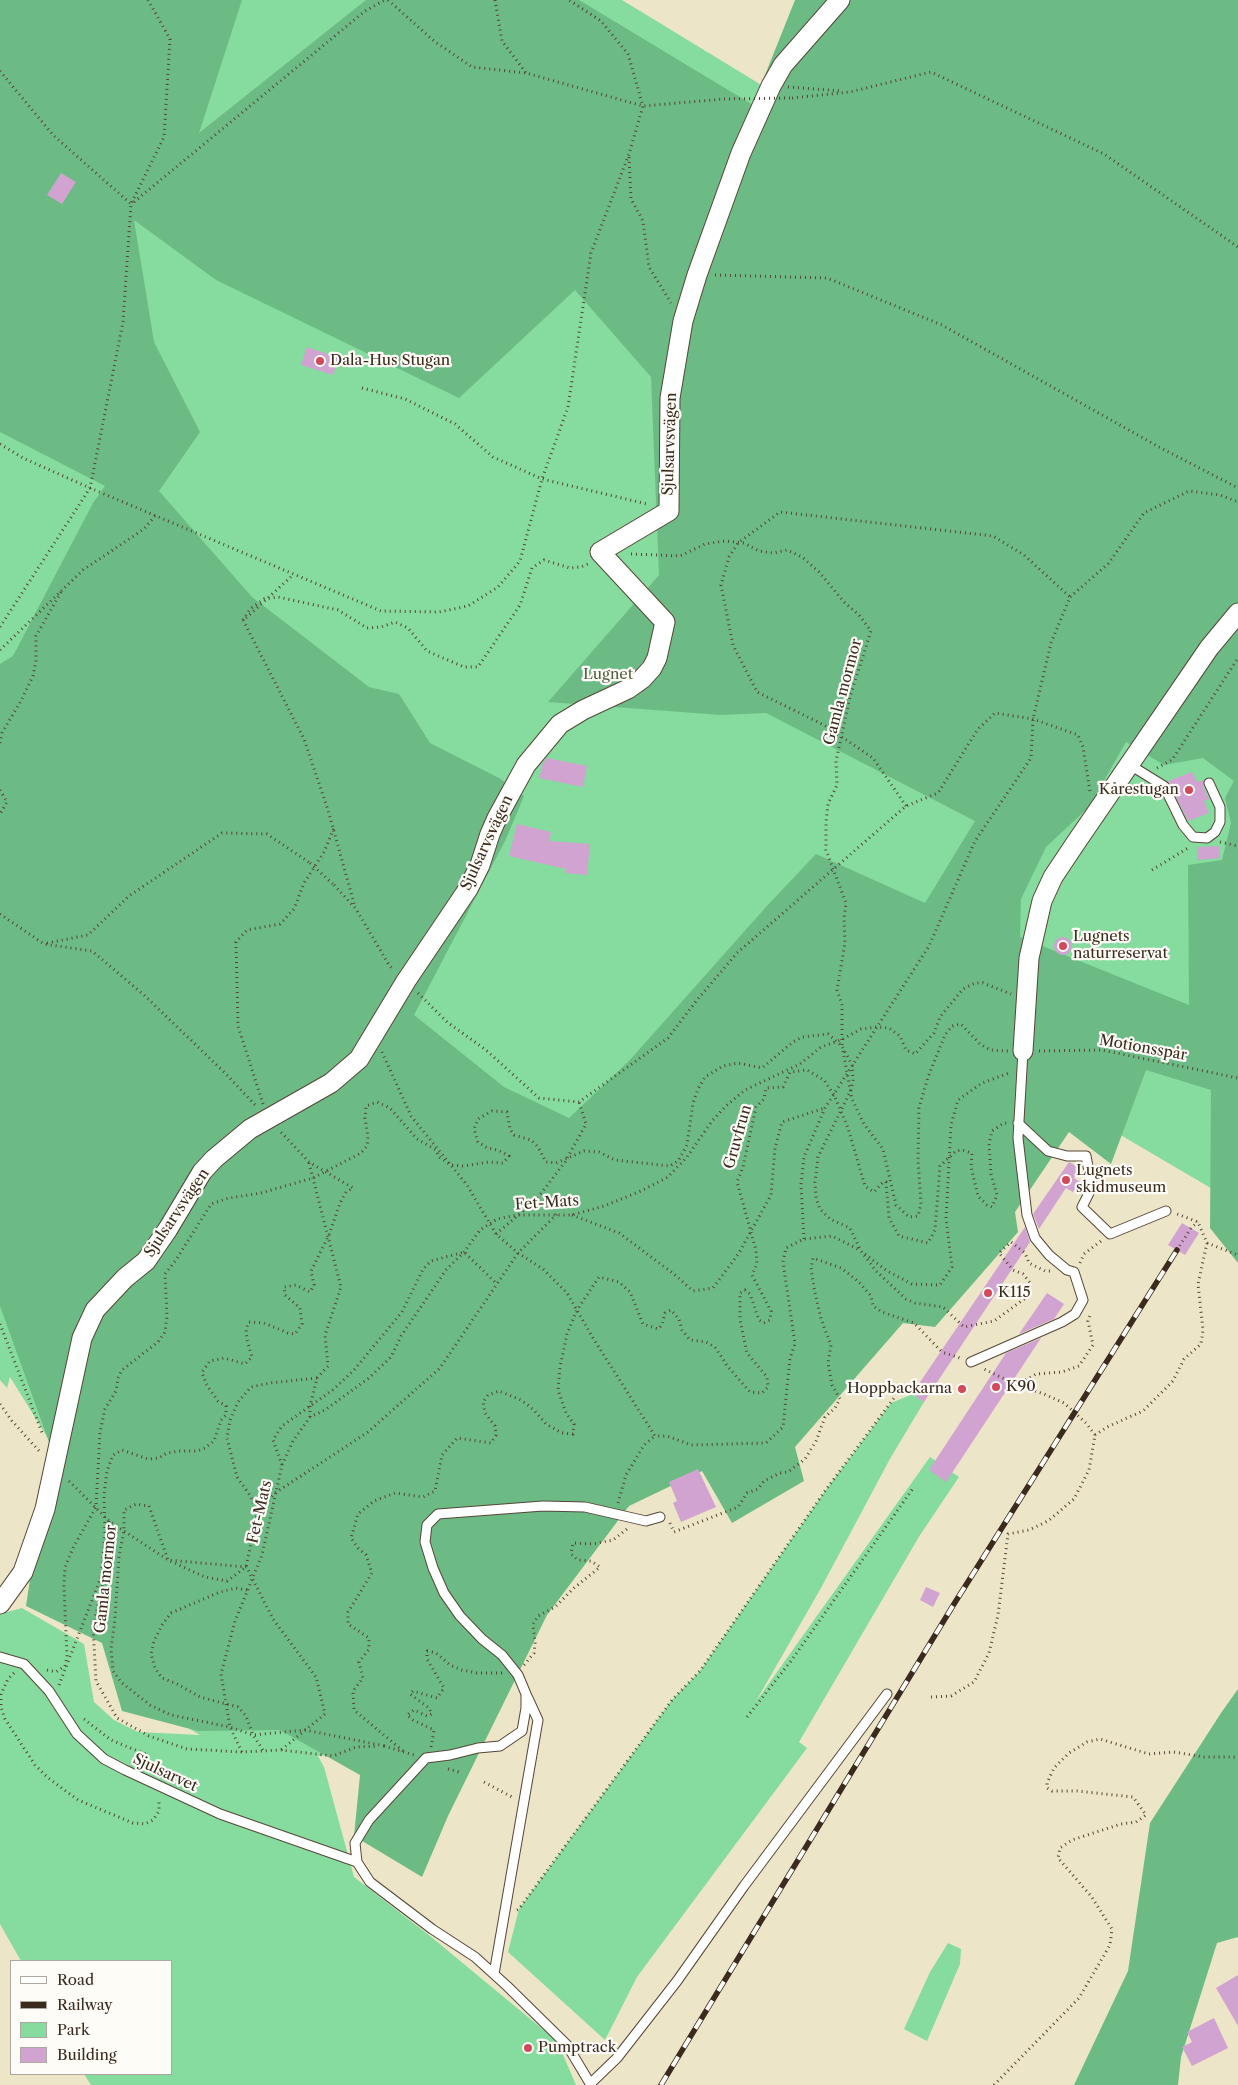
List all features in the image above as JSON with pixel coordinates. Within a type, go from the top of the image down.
[{"type":"street","name":"Sjulsarvsvägen","points":[[0,1604],[23,1572],[31,1554],[45,1509],[82,1338],[95,1310],[125,1278],[146,1261],[168,1229],[202,1172],[214,1159],[236,1139],[268,1118],[302,1101],[346,1072],[359,1059],[406,981],[468,889],[480,865],[497,818],[526,765],[560,724],[642,679],[657,658],[665,622],[600,552],[669,511],[670,398],[683,322],[697,274],[741,153],[771,86],[784,65],[840,0]]},
{"type":"street","points":[[1022,1060],[1029,958],[1042,901],[1053,878],[1093,818],[1138,770],[1208,648],[1238,613]]},
{"type":"lane","points":[[1138,770],[1164,786],[1183,825],[1193,837],[1207,838],[1215,832],[1220,822],[1220,806],[1209,783]]},
{"type":"lane","points":[[971,1362],[1075,1314],[1083,1300],[1074,1272],[1066,1270],[1049,1255],[1035,1238],[1027,1215],[1018,1138],[1022,1060]]},
{"type":"lane","points":[[1018,1123],[1048,1151],[1067,1156],[1086,1156],[1092,1187],[1082,1207],[1110,1234],[1166,1210]]},
{"type":"lane","points":[[494,1974],[538,1720],[518,1675],[502,1655],[482,1639],[460,1616],[444,1593],[424,1542],[427,1525],[438,1514],[543,1506],[585,1507],[646,1521],[660,1517]]},
{"type":"lane","name":"Sjulsarvet","points":[[0,1657],[25,1666],[49,1691],[77,1734],[104,1759],[220,1814],[357,1862]]},
{"type":"lane","points":[[526,1694],[526,1708],[522,1731],[500,1746],[478,1748],[450,1755],[426,1758],[369,1820],[355,1843],[357,1862],[370,1882],[432,1929],[475,1957],[494,1974],[567,2045],[590,2084],[617,2058],[677,1980],[750,1878],[887,1694]]},
{"type":"path","points":[[0,627],[90,488],[122,322],[132,204],[164,137],[170,39],[148,0]]},
{"type":"path","points":[[132,204],[365,11],[387,0],[434,41],[472,67],[526,73],[643,106],[724,99],[792,98],[850,92],[931,72],[1104,154],[1238,248]]},
{"type":"path","points":[[495,0],[502,41],[526,73]]},
{"type":"path","points":[[0,444],[23,458],[90,488],[381,611],[439,612],[468,606],[498,588],[520,561],[542,479],[568,407],[591,253],[629,154],[643,106],[628,54],[601,21],[569,0]]},
{"type":"path","points":[[0,71],[53,135],[132,204]]},
{"type":"path","points":[[771,86],[850,92]]},
{"type":"path","points":[[629,154],[631,199],[643,221],[649,267],[683,322]]},
{"type":"path","points":[[697,274],[827,278],[942,325],[1238,488]]},
{"type":"path","points":[[362,388],[405,399],[455,424],[494,457],[542,479],[669,511]]},
{"type":"path","points":[[804,1239],[801,1185],[804,1157],[825,1108],[929,946],[975,841],[1031,758],[1033,719],[1050,644],[1070,598],[1108,564],[1144,512],[1188,491],[1220,495],[1238,502]]},
{"type":"path","points":[[906,806],[873,758],[824,725],[757,692],[733,645],[721,585],[729,556],[738,543],[780,512],[993,536],[1024,555],[1070,598]]},
{"type":"path","points":[[0,650],[83,570],[144,529],[154,516]]},
{"type":"path","name":"Gamla mormor","points":[[630,554],[680,556],[705,544],[725,542],[744,543],[759,551],[773,553],[787,550],[802,557],[819,572],[844,602],[859,615],[871,631],[850,697],[836,761],[837,784],[828,804],[826,850],[846,903],[844,919],[845,943],[837,990],[842,1005],[842,1046],[846,1074],[850,1090],[864,1124],[883,1149],[896,1205],[909,1217],[918,1216],[920,1204],[918,1160],[919,1108],[928,1077],[945,1035],[952,1026],[961,1024],[980,1044],[990,1050],[1022,1060]]},
{"type":"path","points":[[243,620],[250,609],[264,599],[278,597],[338,610],[367,628],[381,627],[394,622],[408,628],[427,651],[464,667],[478,667],[520,605],[532,568],[544,560],[570,568],[581,567],[591,563],[600,552]]},
{"type":"path","points":[[243,620],[294,575]]},
{"type":"path","points":[[0,743],[2,733],[33,676],[36,661],[36,636],[64,588]]},
{"type":"path","points":[[243,620],[304,739],[334,828],[356,909]]},
{"type":"path","points":[[1138,770],[1172,760],[1238,658]]},
{"type":"path","points":[[406,981],[447,1022],[486,1050],[539,1098],[579,1102],[668,1038],[737,953],[906,806],[938,793],[978,729],[995,713],[1033,719],[1078,736],[1083,747],[1093,818]]},
{"type":"path","points":[[0,790],[7,802],[0,814]]},
{"type":"path","points":[[268,1118],[238,1026],[236,942],[247,930],[280,924],[294,909],[304,883],[324,852],[334,828]]},
{"type":"path","points":[[44,944],[88,934],[99,926],[129,896],[222,833],[267,834],[310,864],[334,885],[356,909],[389,965]]},
{"type":"path","points":[[0,914],[44,944],[92,951],[144,995],[225,1073],[309,1162],[353,1188],[346,1192],[340,1203],[329,1235],[311,1271],[314,1285],[310,1292],[296,1285],[284,1287],[285,1295],[300,1308],[302,1324],[296,1334],[288,1333],[264,1323],[249,1322],[246,1330],[252,1357],[245,1364],[224,1358],[210,1361],[202,1372],[206,1384],[218,1402],[226,1406],[226,1415],[221,1420],[214,1441],[197,1451],[167,1453],[159,1458],[148,1459],[122,1450],[112,1455],[107,1471],[104,1495],[106,1534],[101,1577],[60,1681],[59,1692]]},
{"type":"path","points":[[877,1027],[889,1028],[900,1036],[906,1050],[915,1054],[934,1033],[940,1017],[963,990],[975,983],[984,984],[1010,993],[1018,1001],[1026,1003]]},
{"type":"path","name":"Fet-Mats","points":[[242,1752],[230,1727],[221,1674],[235,1621],[262,1555],[282,1465],[293,1441],[310,1417],[325,1410],[369,1378],[391,1357],[401,1336],[446,1270],[464,1252],[480,1230],[489,1223],[497,1219],[517,1215],[557,1214],[572,1216],[641,1191],[668,1176],[686,1157],[712,1120],[745,1090],[800,1064],[821,1047],[842,1040],[861,1029],[877,1027]]},
{"type":"path","points":[[78,1713],[88,1724],[111,1740],[145,1754],[152,1764],[159,1786],[159,1811],[153,1820],[145,1824],[133,1823],[78,1800],[47,1777],[35,1765],[5,1719],[1,1707],[1,1694],[8,1679],[20,1668],[25,1666],[56,1672],[65,1666],[67,1657],[65,1567],[74,1546],[96,1507],[100,1432],[105,1409],[116,1391],[118,1378],[122,1370],[158,1342],[165,1332],[167,1316],[165,1274],[195,1232],[211,1204],[229,1198],[261,1193],[313,1178],[361,1153],[367,1146],[368,1137],[365,1118],[366,1106],[377,1102],[390,1108],[417,1139],[436,1150],[439,1157],[451,1165],[464,1166],[488,1162],[504,1163],[509,1156],[498,1150],[487,1148],[478,1142],[474,1129],[478,1119],[492,1111],[507,1112],[510,1129],[514,1135],[531,1140],[538,1147],[546,1162],[556,1164],[584,1151],[599,1152],[615,1160],[670,1166],[678,1161],[687,1145],[693,1103],[705,1077],[723,1066],[738,1063],[762,1068],[793,1042],[802,1037],[828,1034],[842,1046],[852,1065],[850,1090],[818,1157],[815,1182],[816,1198],[820,1209],[830,1219],[850,1228],[861,1251],[876,1271],[906,1299],[915,1303],[943,1307],[964,1326],[994,1321],[1027,1297],[1031,1284],[1023,1274],[1013,1270],[999,1253],[1011,1242],[1025,1253],[1029,1263],[1045,1271],[1074,1272]]},
{"type":"path","points":[[374,1035],[411,1116],[468,1185],[496,1234],[518,1253],[543,1269],[567,1293],[655,1436]]},
{"type":"path","name":"Motionsspår","points":[[1022,1060],[1037,1051],[1102,1050],[1238,1078]]},
{"type":"path","points":[[615,1513],[626,1475],[644,1445],[655,1436],[667,1436],[691,1445],[766,1443],[783,1427],[790,1358],[795,1344],[783,1262],[786,1248],[804,1239],[832,1236],[861,1251],[887,1271],[912,1284],[940,1285],[952,1267],[946,1219],[951,1125],[958,1100],[982,1083],[1022,1060]]},
{"type":"path","name":"Gruvfrun","points":[[403,1751],[354,1710],[353,1691],[363,1678],[359,1662],[369,1648],[369,1638],[348,1624],[348,1612],[372,1573],[366,1555],[351,1538],[358,1514],[374,1501],[395,1492],[423,1496],[435,1491],[442,1455],[457,1438],[491,1443],[496,1435],[495,1426],[485,1413],[483,1402],[488,1395],[499,1391],[521,1400],[534,1410],[546,1424],[562,1432],[573,1434],[574,1424],[566,1413],[558,1390],[567,1334],[577,1310],[599,1277],[619,1282],[630,1292],[642,1324],[658,1329],[662,1325],[665,1313],[672,1310],[679,1319],[682,1330],[690,1340],[706,1342],[715,1348],[728,1367],[750,1392],[762,1392],[768,1387],[767,1377],[747,1353],[740,1320],[740,1293],[745,1290],[750,1294],[758,1320],[764,1323],[770,1320],[771,1311],[752,1275],[757,1264],[752,1230],[737,1182],[743,1167],[756,1107],[764,1099],[766,1088],[783,1087],[790,1072],[807,1070],[824,1080],[834,1095],[848,1128],[865,1186],[874,1192],[883,1182],[886,1182],[889,1218],[899,1236],[928,1243],[936,1230],[940,1166],[949,1157]]},
{"type":"path","points":[[496,1234],[536,1200],[568,1158],[586,1124],[579,1102]]},
{"type":"path","points":[[572,1216],[619,1233],[674,1274],[693,1292],[713,1288],[739,1253],[771,1195],[775,1148],[782,1122],[825,1108]]},
{"type":"path","points":[[949,1157],[956,1151],[962,1150],[972,1153],[971,1168],[978,1196],[987,1206],[992,1207],[998,1195],[991,1174],[989,1144],[992,1131],[1004,1123],[1018,1123]]},
{"type":"path","points":[[309,1162],[341,1287],[324,1335],[328,1366],[318,1378],[310,1406],[310,1417]]},
{"type":"path","points":[[1095,1435],[1143,1411],[1173,1381],[1184,1359],[1201,1344],[1203,1330],[1198,1284],[1207,1243],[1198,1222],[1166,1210]]},
{"type":"path","points":[[258,1510],[276,1493],[368,1432],[440,1368],[518,1253],[557,1214]]},
{"type":"path","points":[[1177,1250],[1191,1228],[1198,1222]]},
{"type":"path","points":[[1084,1254],[1110,1234]]},
{"type":"path","points":[[1207,1243],[1238,1255]]},
{"type":"path","points":[[282,1465],[273,1440],[282,1426],[334,1389],[354,1370],[402,1312],[423,1269],[431,1261],[464,1252],[497,1284]]},
{"type":"path","points":[[1016,1385],[1036,1374],[1062,1372],[1078,1366],[1092,1344],[1088,1321],[1094,1308]]},
{"type":"path","points":[[0,1324],[44,1438]]},
{"type":"path","points":[[931,1697],[951,1696],[974,1682],[989,1653],[998,1615],[1008,1534],[1029,1530],[1048,1520],[1074,1499],[1089,1470],[1095,1435],[1087,1424],[1064,1403],[1016,1385],[971,1362],[942,1352]]},
{"type":"path","points":[[0,1404],[12,1421],[109,1521],[168,1560],[205,1577],[227,1581],[246,1567],[257,1530],[258,1510],[250,1494],[237,1477],[227,1438],[230,1420],[238,1402],[251,1388],[270,1383],[318,1378]]},
{"type":"path","points":[[519,1909],[672,1700],[700,1671],[825,1491],[894,1398]]},
{"type":"path","points":[[747,1717],[791,1661],[914,1487]]},
{"type":"path","name":"Gamla mormor","points":[[168,1560],[148,1506],[136,1504],[124,1510],[124,1531],[119,1556],[111,1649],[113,1671],[122,1683],[150,1705],[170,1715],[230,1727],[253,1735],[305,1730],[385,1746]]},
{"type":"path","points":[[109,1521],[107,1566],[93,1627],[96,1681],[117,1718],[149,1736],[187,1749],[242,1752],[281,1750],[333,1756],[356,1747],[385,1746],[426,1758]]},
{"type":"path","points":[[168,1560],[246,1567]]},
{"type":"path","points":[[246,1567],[273,1619],[316,1677],[325,1714],[281,1750]]},
{"type":"path","points":[[247,1590],[236,1588],[220,1592],[171,1613],[154,1641],[151,1654],[154,1668],[162,1678],[200,1696],[238,1707],[246,1716],[253,1735],[263,1751]]},
{"type":"path","points":[[994,2085],[1079,1998],[1110,1945],[1112,1929],[1091,1896],[1058,1858],[1060,1848],[1072,1840],[1121,1824],[1136,1822],[1146,1815],[1132,1797],[1047,1788],[1047,1783],[1054,1768],[1069,1753],[1087,1742],[1100,1739],[1149,1754],[1174,1752],[1204,1757],[1238,1757]]},
{"type":"path","points":[[447,1768],[462,1773]]},
{"type":"path","points":[[484,1782],[524,1804]]},
{"type":"green space","name":"Lugnet","points":[[0,0],[622,0],[768,89],[1238,0],[1238,1204],[1049,1093],[608,1505],[382,1752],[318,1756],[324,1767],[354,1877],[430,1936],[557,2041],[576,2085],[91,2085],[85,2075],[172,2075],[172,1960],[20,1960],[0,1924],[0,1614],[22,1608],[84,1644],[94,1702],[114,1720],[138,1732],[200,1735],[140,1700],[56,1451],[10,1377],[7,1388],[0,1380]]},
{"type":"green space","name":"Lugnet","points":[[0,0],[242,0],[199,133],[366,0],[579,0],[753,105],[795,0],[1238,0],[1238,1263],[1210,1228],[1211,1090],[1146,1070],[1111,1164],[1069,1132],[1015,1212],[1018,1232],[935,1327],[903,1323],[795,1447],[804,1481],[732,1523],[702,1471],[629,1506],[547,1615],[448,1816],[422,1877],[354,1836],[360,1775],[280,1730],[198,1731],[122,1711],[102,1643],[26,1606],[50,1445],[0,1306],[0,664],[13,656],[93,503],[105,486],[0,432]],"holes":[[[134,220],[216,280],[459,398],[575,290],[651,377],[659,575],[548,702],[721,715],[766,713],[975,821],[925,903],[816,854],[766,907],[629,1061],[569,1118],[504,1087],[414,1015],[505,841],[524,796],[499,778],[430,743],[399,694],[369,687],[252,597],[159,491],[200,432],[154,342]],[[1126,742],[1164,765],[1203,758],[1234,781],[1225,798],[1231,823],[1222,860],[1188,865],[1189,1005],[1020,937],[1021,899],[1046,847],[1089,807]]]},
{"type":"green space","points":[[913,1394],[924,1402],[891,1457],[821,1588],[755,1703],[930,1457],[959,1477],[920,1535],[799,1742],[807,1748],[637,1977],[605,2040],[508,1952],[519,1909],[672,1700],[700,1671],[825,1491],[891,1403]]},
{"type":"green space","points":[[1238,1689],[1238,1937],[1217,1943],[1181,2057],[1178,2085],[1074,2085],[1128,1971],[1150,1823]]},
{"type":"green space","points":[[948,1943],[961,1949],[960,1964],[927,2041],[904,2029],[930,1972]]},
{"type":"building","points":[[61,173],[76,182],[62,204],[47,195]]},
{"type":"building","name":"Dala-Hus Stugan","points":[[307,347],[339,358],[333,375],[301,365]]},
{"type":"building","points":[[547,758],[587,766],[583,787],[539,778],[543,763]]},
{"type":"building","name":"Kårestugan","points":[[1192,772],[1197,782],[1204,780],[1203,786],[1209,799],[1204,801],[1209,813],[1188,821],[1168,781]]},
{"type":"building","points":[[517,824],[551,832],[549,841],[590,844],[587,875],[565,873],[566,869],[509,856]]},
{"type":"building","points":[[1219,846],[1220,858],[1197,860],[1197,847]]},
{"type":"building","name":"Lugnets naturreservat","points":[[1059,937],[1067,937],[1072,942],[1070,953],[1059,955],[1054,950],[1054,942]]},
{"type":"building","points":[[1069,1162],[1080,1168],[1074,1178],[1080,1182],[1073,1192],[1066,1188],[1039,1229],[1033,1214]]},
{"type":"building","points":[[1182,1223],[1199,1233],[1185,1255],[1168,1245]]},
{"type":"building","name":"K115","points":[[1025,1227],[1030,1242],[924,1402],[912,1394]]},
{"type":"building","points":[[1047,1293],[1064,1304],[1054,1319],[1019,1334]]},
{"type":"building","name":"K90","points":[[1041,1338],[946,1482],[929,1470],[1006,1353]]},
{"type":"building","points":[[698,1469],[716,1507],[681,1522],[673,1503],[677,1501],[669,1482]]},
{"type":"building","points":[[926,1587],[940,1593],[933,1607],[920,1600]]},
{"type":"building","points":[[1238,1975],[1238,2026],[1216,1988]]},
{"type":"building","points":[[1214,2018],[1228,2048],[1192,2066],[1182,2047],[1192,2042],[1187,2032]]},
{"type":"railway","points":[[661,2085],[954,1604],[1177,1250]]},
{"type":"place","name":"Dala-Hus Stugan","points":[[320,361]]},
{"type":"place","name":"Kårestugan","points":[[1189,790]]},
{"type":"place","name":"Lugnets naturreservat","points":[[1063,946]]},
{"type":"place","name":"Lugnets skidmuseum","points":[[1066,1180]]},
{"type":"place","name":"K115","points":[[988,1293]]},
{"type":"place","name":"K90","points":[[996,1387]]},
{"type":"place","name":"Hoppbackarna","points":[[962,1389]]},
{"type":"place","name":"Pumptrack","points":[[528,2048]]}]
